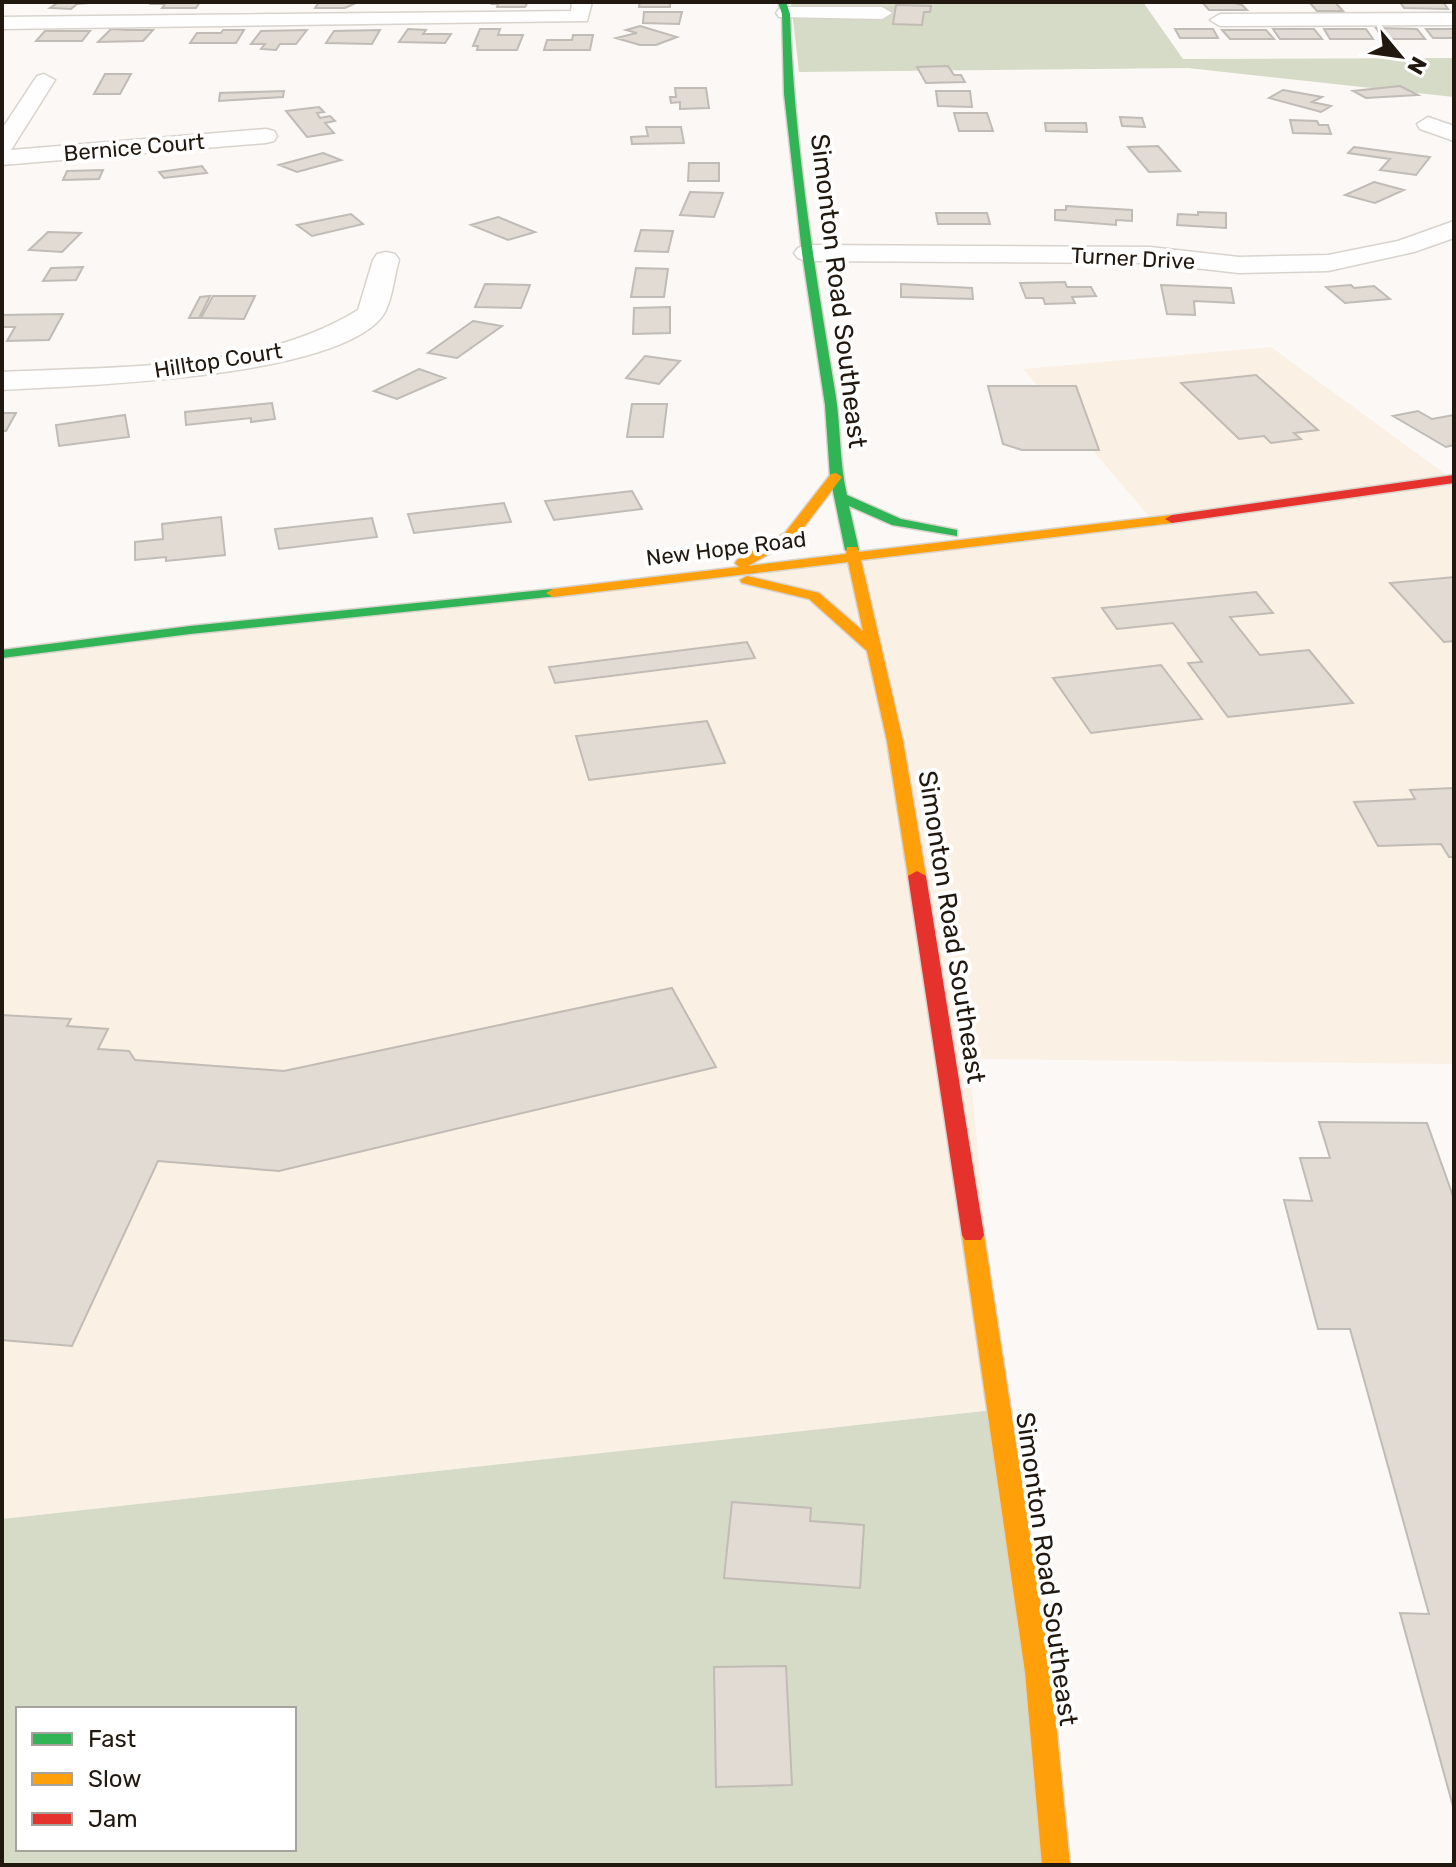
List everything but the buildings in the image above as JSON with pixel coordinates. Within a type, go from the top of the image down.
[{"type":"street","points":[[2,23],[255,10],[580,17],[582,2]]},
{"type":"street","points":[[1269,2],[1283,19]]},
{"type":"street","points":[[784,8],[882,13]]},
{"type":"street","name":"Simonton Road Southeast","points":[[784,8],[788,94],[807,253],[831,405],[836,477],[895,741],[959,1138],[1038,1672],[1056,1865]]},
{"type":"street","points":[[1220,20],[1454,19]]},
{"type":"street","points":[[2,147],[44,80]]},
{"type":"street","points":[[1428,124],[1454,134]]},
{"type":"street","name":"Bernice Court","points":[[2,158],[266,136]]},
{"type":"street","name":"Turner Drive","points":[[807,253],[1150,255],[1239,265],[1328,263],[1405,247],[1454,229]]},
{"type":"street","name":"Hilltop Court","points":[[2,381],[152,371],[226,362],[274,354],[335,336],[370,314],[386,260]]},
{"type":"street","points":[[724,572],[790,536],[836,477]]},
{"type":"street","name":"New Hope Road","points":[[2,654],[206,628],[981,542],[1454,479]]},
{"type":"street","points":[[840,497],[897,522],[981,542]]},
{"type":"street","points":[[902,571],[921,561],[981,542]]},
{"type":"street","points":[[705,575],[764,582],[814,596],[872,639],[882,605]]},
{"type":"shaded area","points":[[1271,347],[1448,476],[1454,475],[1454,1064],[969,1059],[1002,1409],[2,1519],[2,652],[1153,521],[1023,369]]},
{"type":"green space","points":[[791,2],[1143,2],[1183,59],[1454,58],[1454,97],[1188,68],[799,72]]},
{"type":"green space","points":[[1002,1409],[1045,1865],[2,1865],[2,1519]]},
{"type":"traffic: fast","points":[[782,2],[786,14],[788,94],[807,253],[831,405],[836,477],[852,550]]},
{"type":"traffic: fast","points":[[840,497],[897,522],[952,533]]},
{"type":"traffic: fast","points":[[2,654],[190,630],[553,593]]},
{"type":"traffic: slow","points":[[742,563],[790,536],[836,477]]},
{"type":"traffic: slow","points":[[553,593],[1172,519]]},
{"type":"traffic: slow","points":[[852,550],[895,741],[917,876]]},
{"type":"traffic: slow","points":[[747,580],[814,596],[873,648]]},
{"type":"traffic: slow","points":[[973,1235],[1038,1672],[1056,1865]]},
{"type":"traffic: jam","points":[[1172,519],[1454,479]]},
{"type":"traffic: jam","points":[[917,876],[973,1235]]}]
